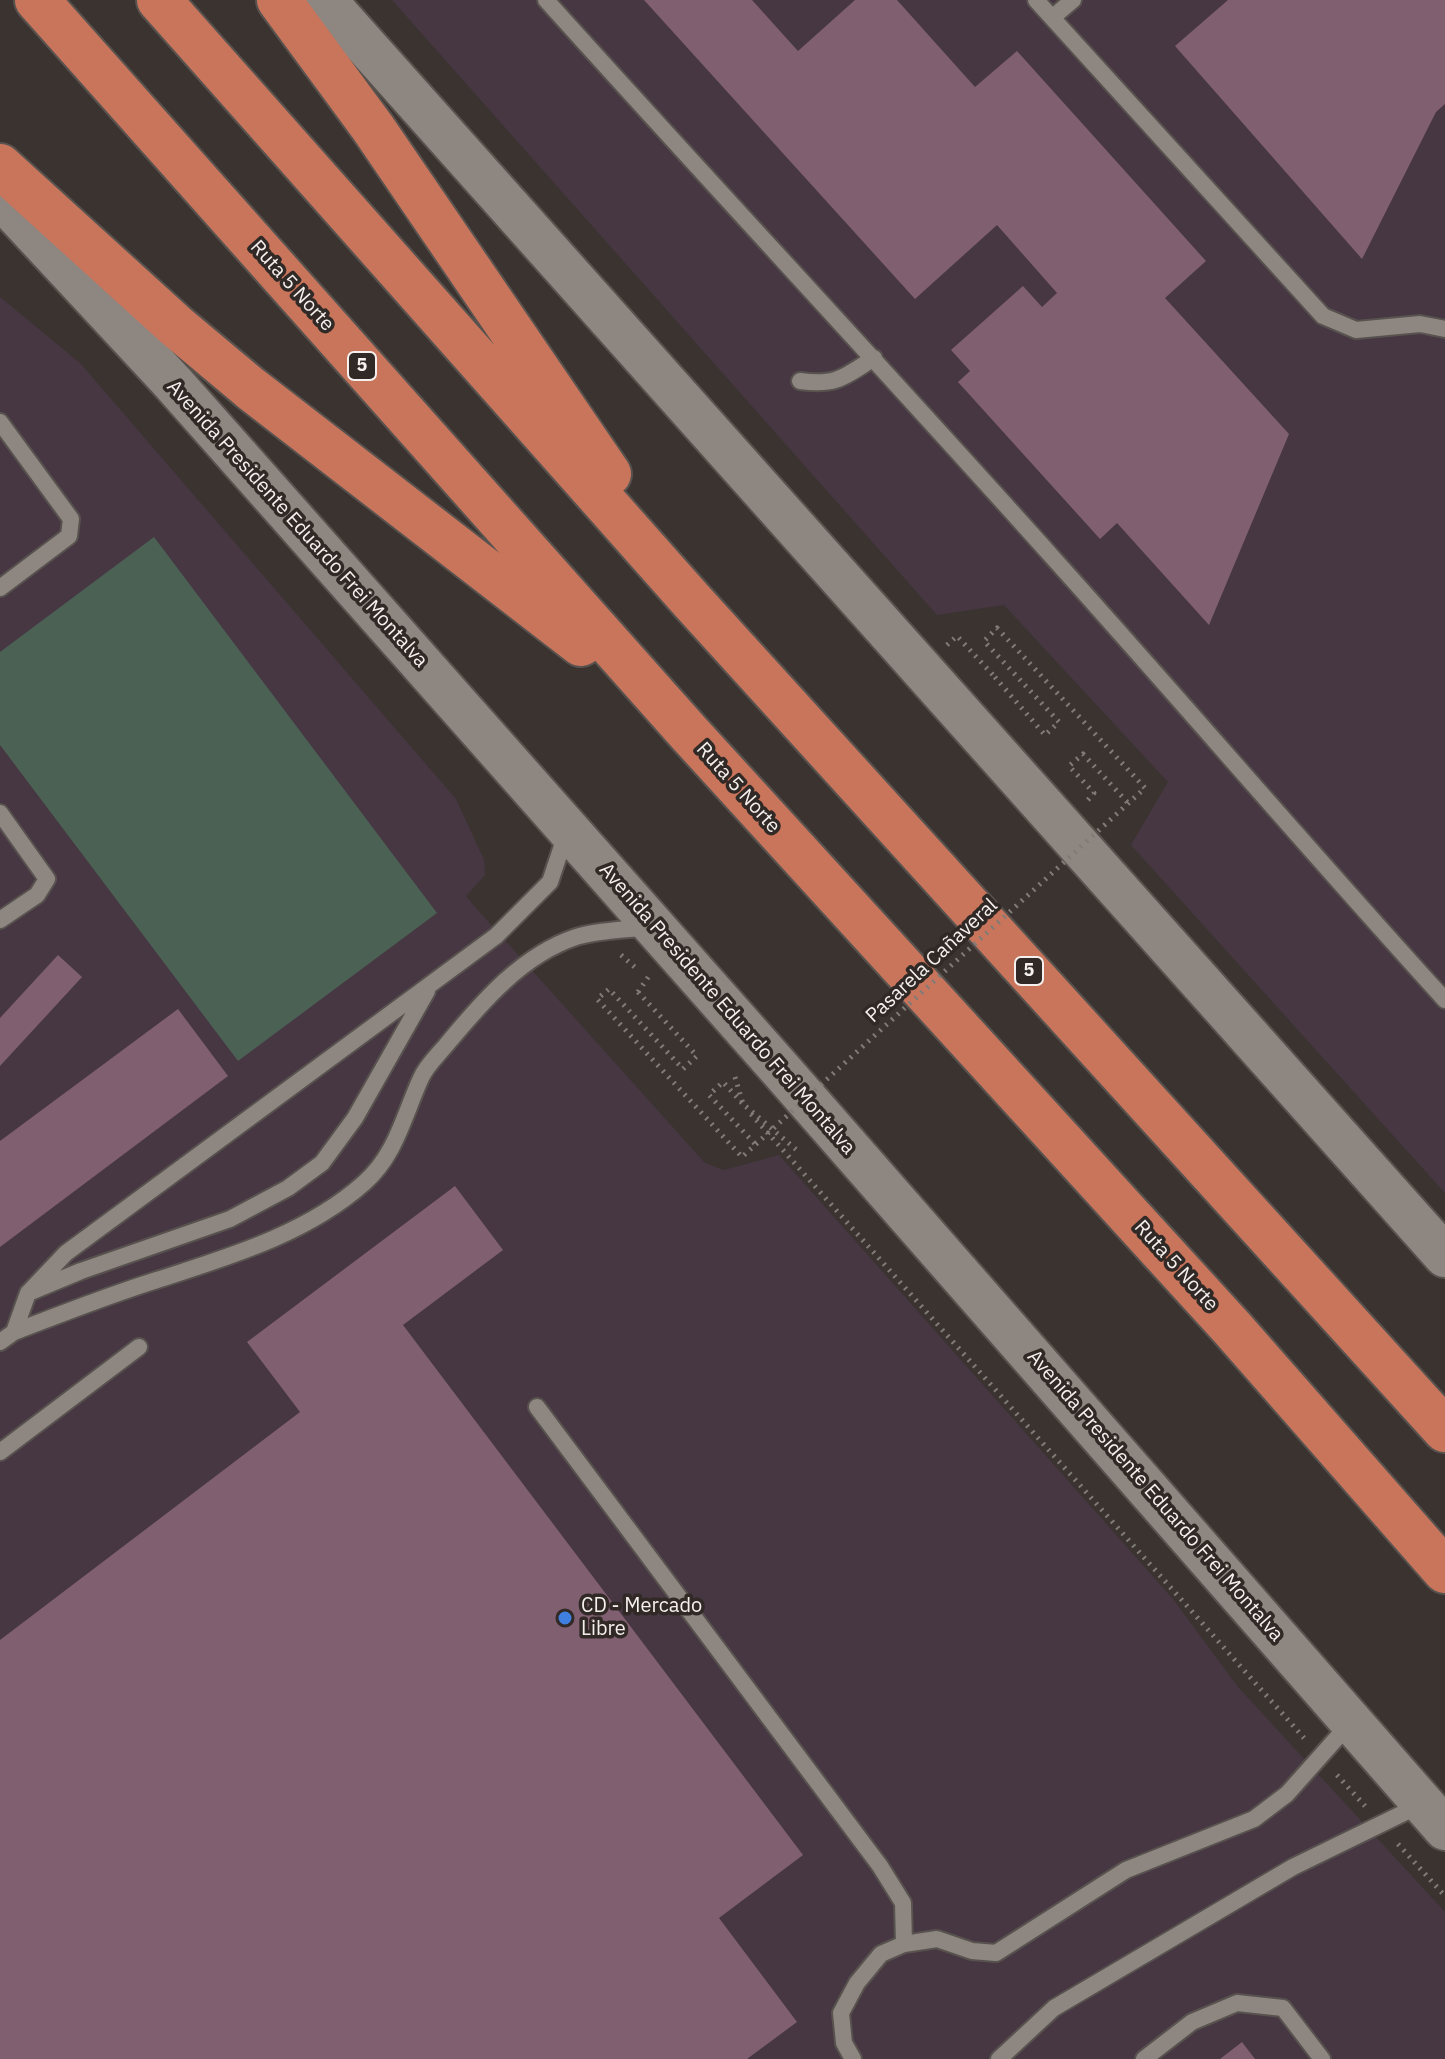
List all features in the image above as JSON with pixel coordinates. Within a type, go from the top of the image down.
[{"type":"highway","name":"Ruta 5 Norte","points":[[37,0],[688,732],[1221,1316],[1445,1571]]},
{"type":"highway","name":"5","points":[[159,0],[691,600],[1445,1430]]},
{"type":"highway","points":[[279,0],[373,128],[522,344],[691,600]]},
{"type":"highway","points":[[1,193],[563,629],[688,732]]},
{"type":"main road","points":[[325,0],[1444,1254]]},
{"type":"main road","name":"Avenida Presidente Eduardo Frei Montalva","points":[[1,193],[653,926],[1434,1816]]},
{"type":"lane","points":[[546,0],[1150,665],[1318,861],[1445,1000]]},
{"type":"lane","points":[[1036,0],[1323,316],[1356,330],[1420,324],[1445,329]]},
{"type":"lane","points":[[1053,17],[1073,0]]},
{"type":"lane","points":[[800,381],[825,384],[845,377],[874,358]]},
{"type":"lane","points":[[0,422],[71,519],[69,536],[0,588]]},
{"type":"lane","points":[[0,813],[47,879],[37,895],[0,920]]},
{"type":"lane","points":[[14,1332],[28,1293],[66,1253],[496,936],[550,882],[567,829]]},
{"type":"lane","points":[[0,1342],[14,1332],[155,1280],[213,1263],[304,1223],[328,1208],[365,1183],[389,1154],[422,1075],[488,997],[517,971],[541,954],[576,937],[653,926]]},
{"type":"lane","points":[[28,1293],[81,1271],[230,1219],[299,1180],[322,1163],[355,1118],[431,985]]},
{"type":"lane","points":[[0,1452],[139,1347]]},
{"type":"lane","points":[[537,1407],[880,1866],[903,1903],[904,1944]]},
{"type":"lane","points":[[851,2058],[844,2043],[841,2013],[857,1983],[881,1954],[904,1944],[937,1939],[972,1951],[996,1953],[1126,1870],[1254,1819],[1287,1794],[1353,1721]]},
{"type":"lane","points":[[999,2059],[1054,2008],[1293,1867],[1381,1824],[1434,1816]]},
{"type":"lane","points":[[1144,2059],[1192,2022],[1237,2003],[1283,2008],[1322,2059]]},
{"type":"path","points":[[943,648],[957,636],[1045,735],[1059,722],[984,641],[997,628],[1145,788],[1128,803],[1083,754],[1069,766],[1094,793]]},
{"type":"path","name":"Pasarela Cañaveral","points":[[756,1145],[1128,803]]},
{"type":"path","points":[[638,992],[697,1056],[683,1069],[609,989],[597,999],[742,1157],[756,1145],[709,1095],[723,1082],[1445,1896]]},
{"type":"shaded area","points":[[392,0],[1445,0],[1445,1193],[1131,845],[1168,782],[1004,605],[937,615]]},
{"type":"shaded area","points":[[0,297],[80,363],[456,799],[484,860],[485,875],[466,896],[476,908],[705,1163],[724,1170],[779,1155],[1173,1599],[1238,1687],[1445,1912],[1445,2059],[0,2059]]},
{"type":"green space","points":[[154,537],[437,913],[238,1061],[0,745],[0,652]]},
{"type":"building","points":[[644,0],[752,0],[798,51],[855,0],[897,0],[975,87],[1017,51],[1206,261],[1165,298],[1289,434],[1209,625],[1117,523],[1100,539],[958,382],[970,371],[951,350],[1023,286],[1042,307],[1057,293],[997,225],[915,299]]},
{"type":"building","points":[[1228,0],[1445,0],[1445,104],[1436,112],[1362,259],[1175,46]]},
{"type":"building","points":[[58,955],[82,977],[0,1066],[0,1018]]},
{"type":"building","points":[[178,1009],[228,1076],[0,1247],[0,1141]]},
{"type":"building","points":[[455,1186],[503,1250],[403,1325],[803,1855],[719,1918],[797,2022],[747,2059],[0,2059],[0,1640],[300,1412],[247,1342]]},
{"type":"building","points":[[1242,2042],[1255,2059],[1220,2059]]},
{"type":"place","name":"CD - Mercado Libre","points":[[565,1618]]}]
